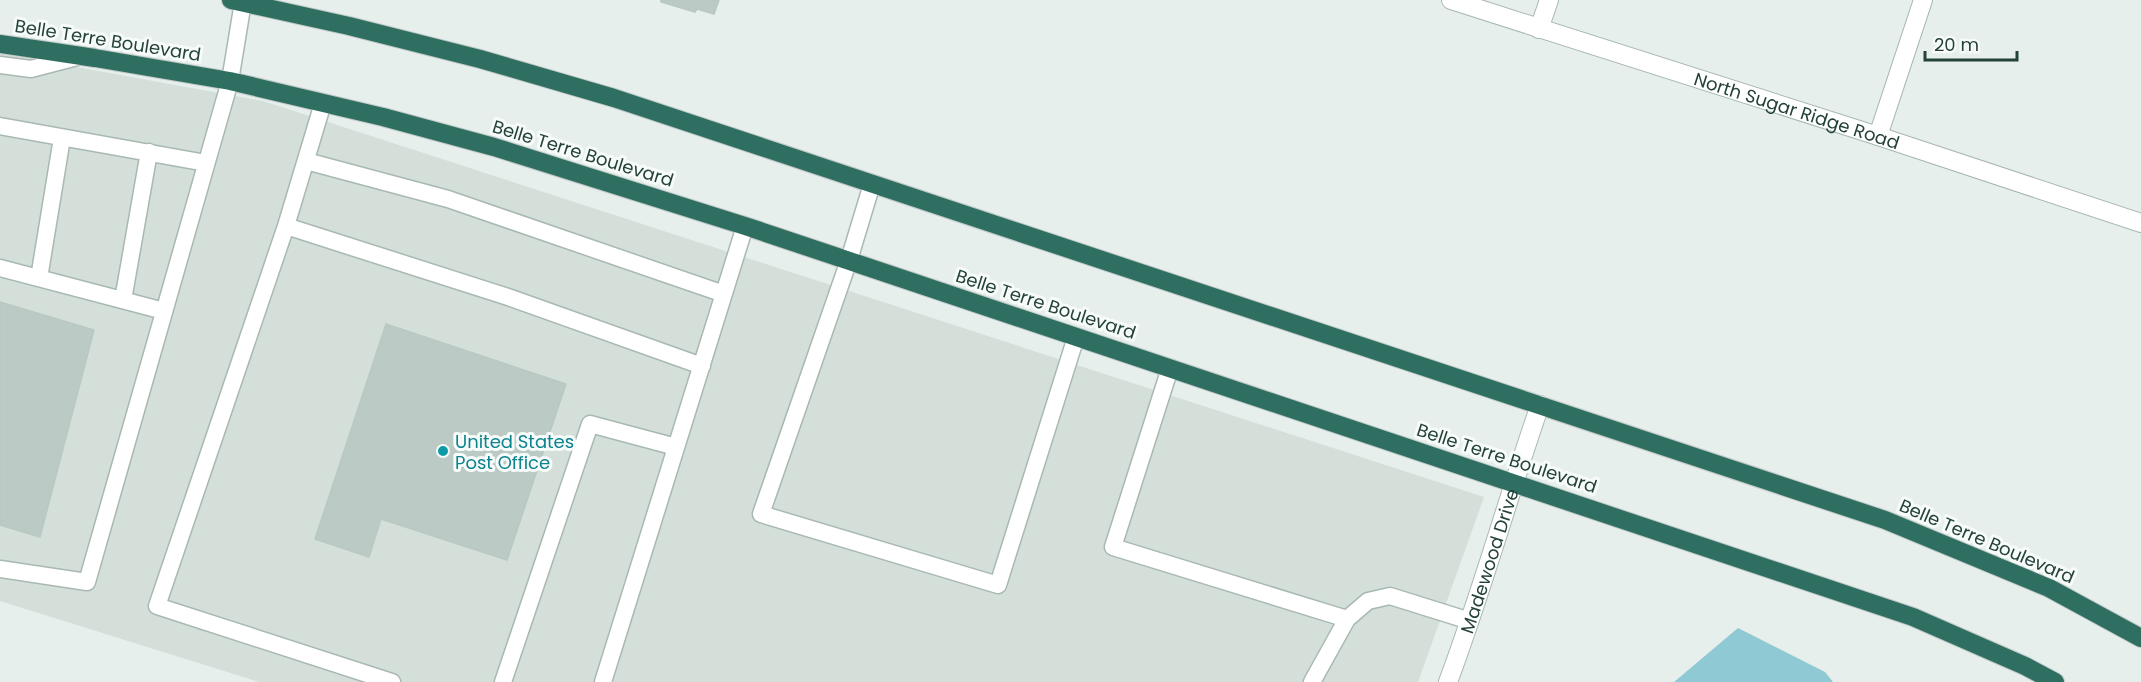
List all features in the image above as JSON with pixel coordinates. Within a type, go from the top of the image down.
[{"type":"highway","name":"Belle Terre Boulevard","points":[[237,1],[349,26],[614,98],[1885,520],[2049,588],[2141,638]]},
{"type":"highway","name":"Belle Terre Boulevard","points":[[0,44],[230,81],[494,147],[745,226],[1913,616],[2025,666],[2055,682]]},
{"type":"street","name":"North Sugar Ridge Road","points":[[1451,0],[1878,136],[2141,223]]},
{"type":"street","points":[[1539,29],[1549,0]]},
{"type":"street","points":[[1878,136],[1923,0]]},
{"type":"street","name":"Madewood Drive","points":[[1448,682],[1540,405]]},
{"type":"lane","points":[[0,569],[87,582],[230,81],[237,1]]},
{"type":"lane","points":[[0,65],[31,69],[82,56]]},
{"type":"lane","points":[[323,103],[286,226],[157,606],[392,682]]},
{"type":"lane","points":[[0,126],[206,163]]},
{"type":"lane","points":[[39,278],[62,138]]},
{"type":"lane","points":[[123,300],[149,152]]},
{"type":"lane","points":[[306,161],[448,199],[724,294]]},
{"type":"lane","points":[[873,184],[849,261],[761,514],[998,585],[1077,337]]},
{"type":"lane","points":[[286,226],[508,297],[702,366]]},
{"type":"lane","points":[[603,682],[745,226]]},
{"type":"lane","points":[[0,268],[164,311]]},
{"type":"lane","points":[[1170,368],[1113,547],[1347,619]]},
{"type":"lane","points":[[503,682],[590,424],[676,447]]},
{"type":"lane","points":[[1312,682],[1347,619],[1368,601],[1390,596],[1470,621]]},
{"type":"shaded area","points":[[0,53],[263,101],[1484,497],[1418,682],[259,682],[0,601]]},
{"type":"water","points":[[1738,628],[1825,672],[1833,682],[1674,682]]},
{"type":"building","points":[[661,0],[719,0],[714,14],[697,9],[695,12],[661,2]]},
{"type":"building","points":[[0,302],[94,330],[40,537],[0,525]]},
{"type":"building","name":"United States Post Office","points":[[386,324],[566,384],[507,560],[381,519],[369,557],[315,539]]},
{"type":"place","name":"United States Post Office","points":[[443,451]]}]
